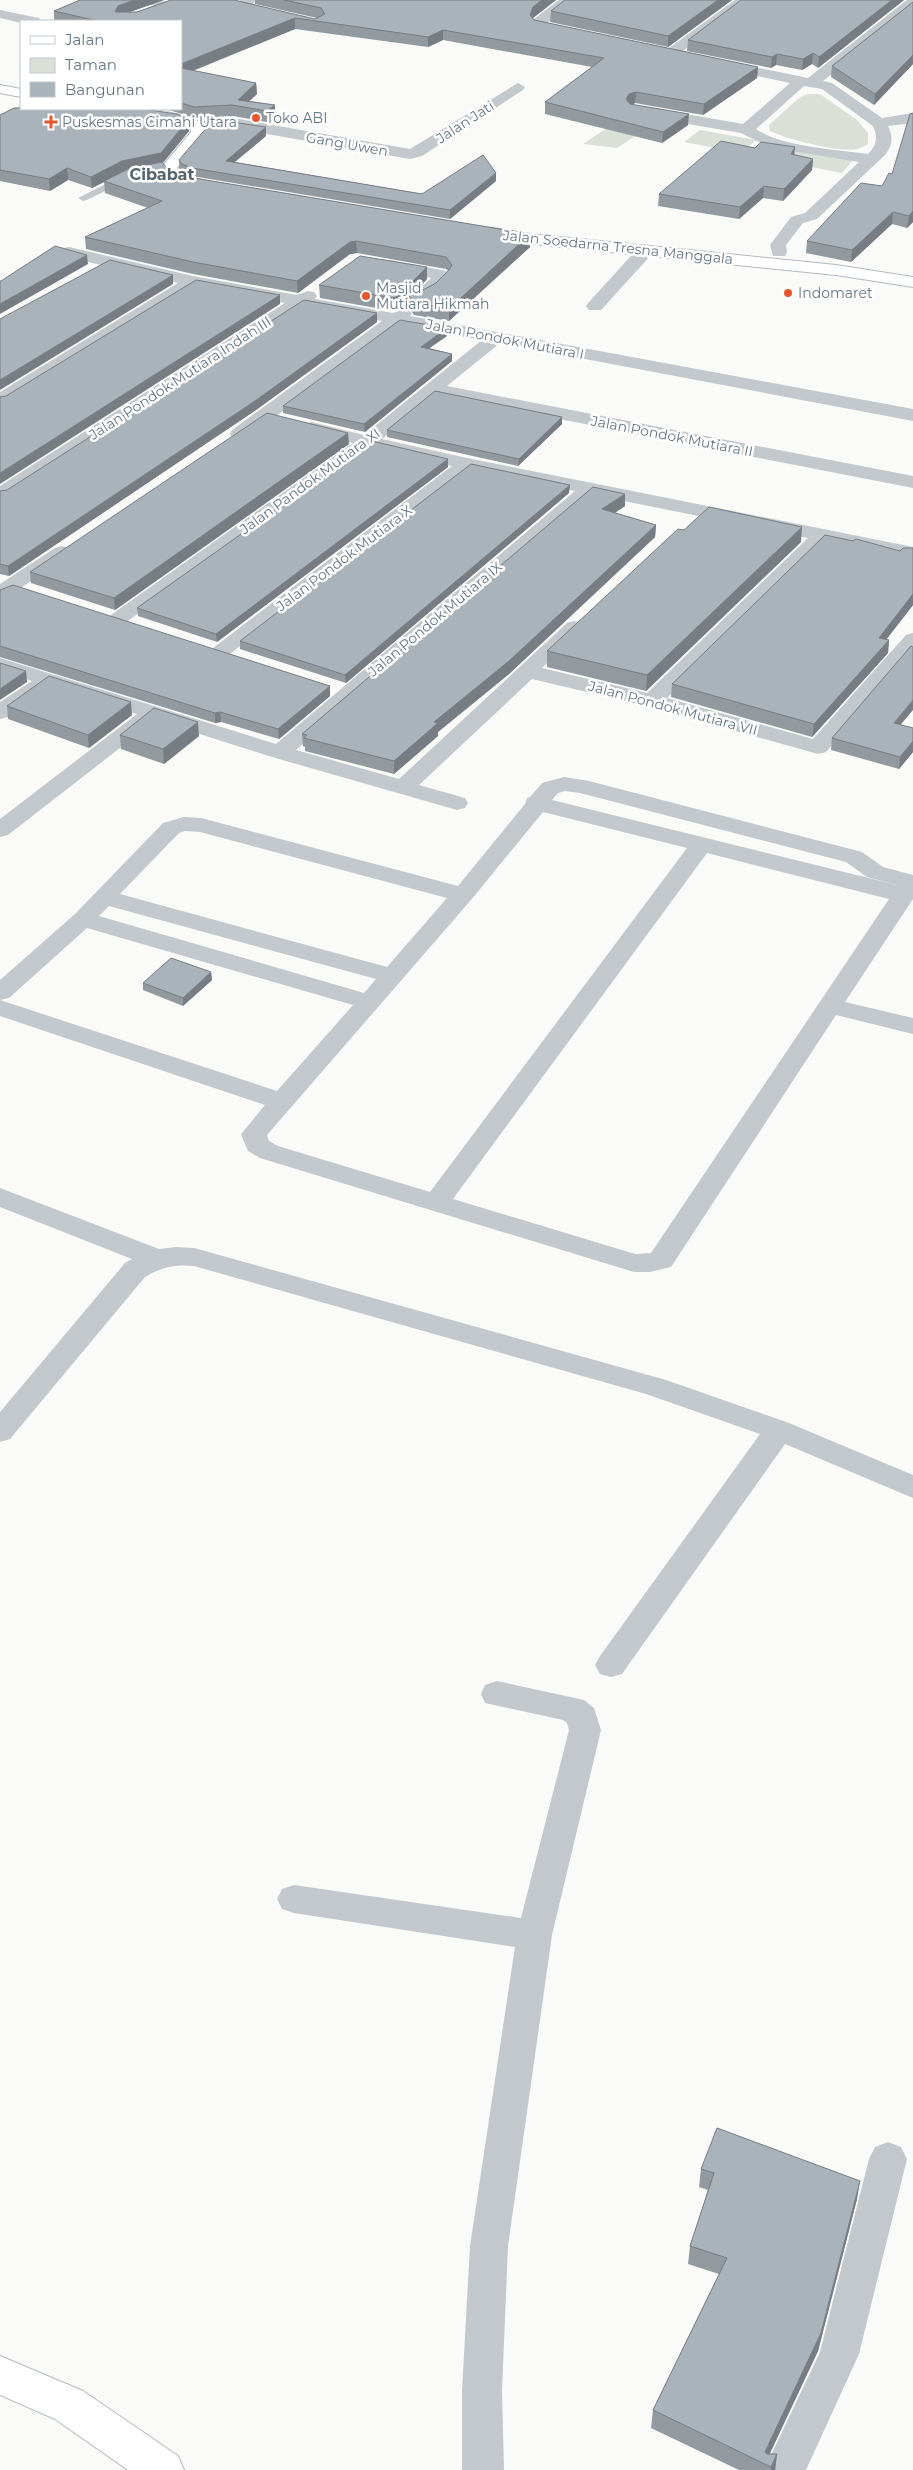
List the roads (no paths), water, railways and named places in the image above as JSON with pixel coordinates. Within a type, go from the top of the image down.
[{"type":"main road","points":[[0,90],[20,93]]},
{"type":"main road","points":[[122,110],[182,119],[195,124],[198,127],[199,133],[164,168],[175,177],[189,182],[218,187]]},
{"type":"main road","name":"Jalan Soedarna Tresna Manggala","points":[[472,229],[531,239],[646,250],[776,258],[913,282]]},
{"type":"main road","points":[[0,2375],[69,2406],[164,2470]]},
{"type":"street","points":[[148,0],[168,5]]},
{"type":"street","points":[[142,15],[183,0]]},
{"type":"street","points":[[249,0],[240,6],[289,18]]},
{"type":"street","points":[[568,0],[539,22],[539,26],[583,37]]},
{"type":"street","points":[[688,58],[665,53],[744,0]]},
{"type":"street","points":[[814,82],[913,2]]},
{"type":"street","points":[[0,14],[29,20]]},
{"type":"street","points":[[746,129],[814,82],[913,18]]},
{"type":"street","points":[[708,61],[814,82],[879,123],[884,133],[884,146],[811,216],[797,220],[798,230],[794,247],[776,258]]},
{"type":"street","name":"Jalan Jati","points":[[410,154],[416,153],[518,87]]},
{"type":"street","points":[[636,110],[746,129],[750,134],[775,143],[871,159]]},
{"type":"street","points":[[879,123],[913,118]]},
{"type":"street","name":"Gang Uwen","points":[[195,124],[233,123],[410,154]]},
{"type":"street","points":[[596,306],[646,250]]},
{"type":"street","name":"Jalan Pondok Mutiara I","points":[[68,252],[193,281],[301,301],[400,316],[497,337],[913,415]]},
{"type":"street","points":[[83,275],[108,261]]},
{"type":"street","points":[[375,263],[440,274],[442,277],[421,297]]},
{"type":"street","points":[[0,400],[193,281]]},
{"type":"street","name":"Jalan Pondok Mutiara Indah III","points":[[0,494],[317,289]]},
{"type":"street","points":[[224,444],[400,316]]},
{"type":"street","name":"Jalan Pandok Mutiara XI","points":[[146,628],[109,616],[368,441],[497,337]]},
{"type":"street","name":"Jalan Pondok Mutiara II","points":[[432,389],[913,482]]},
{"type":"street","points":[[264,416],[467,464],[591,488],[690,518],[821,536],[913,554]]},
{"type":"street","name":"Jalan Pondok Mutiara X","points":[[248,660],[211,649],[467,464]]},
{"type":"street","name":"Jalan Pondok Mutiara IX","points":[[280,752],[339,689],[591,488]]},
{"type":"street","points":[[652,700],[821,536]]},
{"type":"street","points":[[4,587],[77,542]]},
{"type":"street","points":[[4,587],[38,594]]},
{"type":"street","points":[[404,787],[591,611]]},
{"type":"street","name":"Jalan Pondok Mutiara VII","points":[[527,671],[652,700],[818,747],[913,639]]},
{"type":"street","points":[[0,664],[280,752],[457,803]]},
{"type":"street","points":[[0,712],[47,679]]},
{"type":"street","points":[[0,830],[152,712]]},
{"type":"street","points":[[564,784],[581,786],[854,858],[876,872],[910,888],[828,1006],[661,1260],[650,1263],[634,1263],[269,1152],[257,1146],[254,1134],[463,895],[535,803],[550,788],[564,784]]},
{"type":"street","points":[[535,803],[701,845],[910,888]]},
{"type":"street","points":[[0,993],[83,919],[172,828],[184,824],[201,825],[463,895]]},
{"type":"street","points":[[437,1202],[701,845]]},
{"type":"street","points":[[104,897],[392,976]]},
{"type":"street","points":[[83,919],[369,1002]]},
{"type":"street","points":[[828,1006],[913,1026]]},
{"type":"street","points":[[0,1008],[283,1102]]},
{"type":"street","points":[[0,1198],[155,1258]]},
{"type":"street","points":[[0,1432],[134,1270],[155,1258],[169,1254],[194,1257],[656,1387],[779,1430],[913,1487]]},
{"type":"street","points":[[611,1665],[779,1430]]},
{"type":"street","points":[[483,2470],[482,2391],[489,2246],[534,1936],[584,1730],[582,1717],[572,1709],[497,1694]]},
{"type":"street","points":[[294,1899],[534,1936]]},
{"type":"street","points":[[785,2470],[839,2354],[888,2158]]},
{"type":"lane","points":[[83,198],[140,172]]},
{"type":"place","name":"Toko ABI","points":[[256,118]]},
{"type":"place","name":"Puskesmas Cimahi Utara","points":[[51,122]]},
{"type":"place","name":"Indomaret","points":[[788,293]]},
{"type":"place","name":"Masjid Mutiara Hikmah","points":[[366,296]]},
{"type":"district","name":"Cibabat","points":[[162,174]]}]
